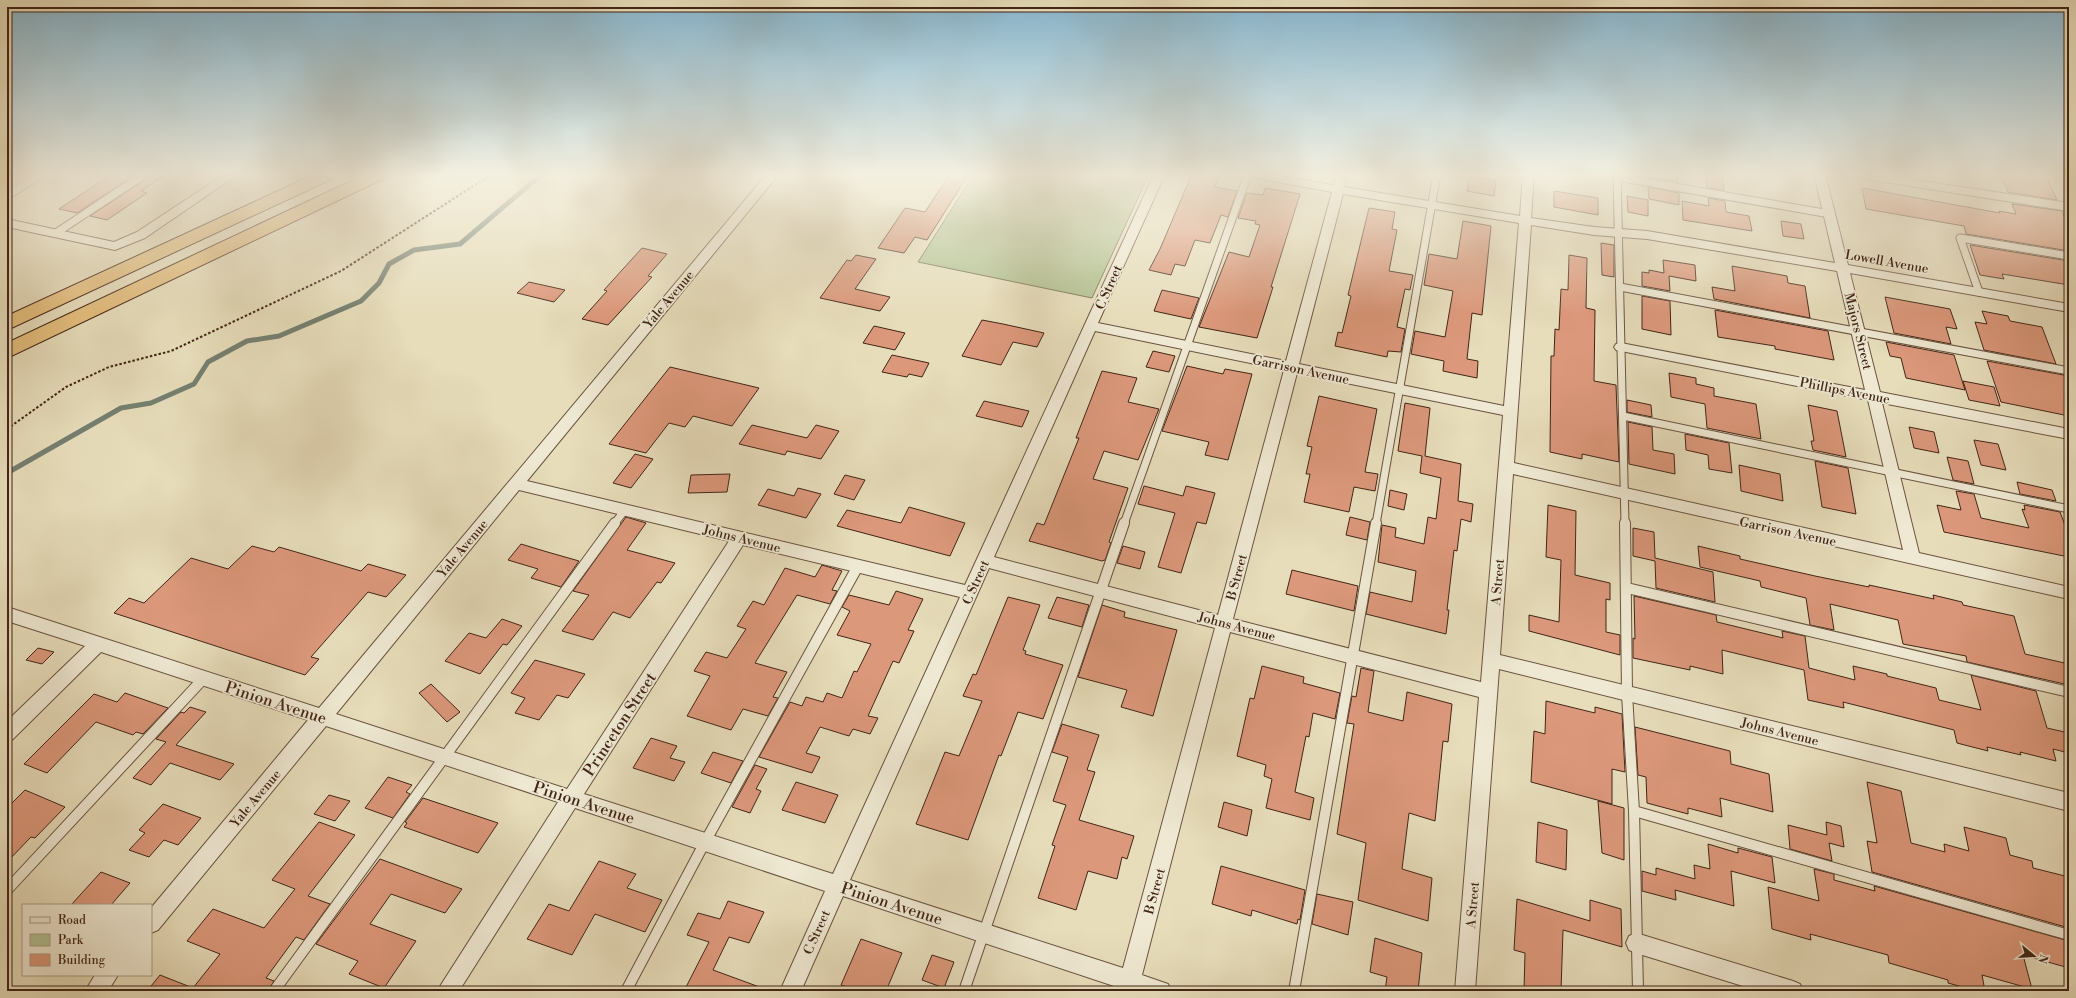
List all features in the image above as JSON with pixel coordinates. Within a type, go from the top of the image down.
[{"type":"highway","points":[[7,324],[228,221]]},
{"type":"highway","points":[[7,351],[281,221]]},
{"type":"street","points":[[7,223],[115,246],[141,235],[163,221]]},
{"type":"street","name":"Yale Avenue","points":[[152,923],[733,221]]},
{"type":"street","name":"C Street","points":[[790,991],[1138,221]]},
{"type":"street","name":"B Street","points":[[1130,981],[1330,221]]},
{"type":"street","name":"A Street","points":[[1465,991],[1527,221]]},
{"type":"street","name":"Lowell Avenue","points":[[1530,221],[1594,231],[1647,235],[2069,308]]},
{"type":"street","name":"Majors Street","points":[[1832,221],[1913,559]]},
{"type":"street","name":"Garrison Avenue","points":[[1090,326],[1511,412]]},
{"type":"street","name":"Phillips Avenue","points":[[1621,347],[2069,434]]},
{"type":"street","name":"Garrison Avenue","points":[[1507,467],[1624,495],[2069,594]]},
{"type":"street","name":"Johns Avenue","points":[[515,484],[970,593]]},
{"type":"street","name":"Princeton Street","points":[[447,991],[739,538]]},
{"type":"street","name":"Johns Avenue","points":[[984,561],[1489,692]]},
{"type":"street","name":"Pinion Avenue","points":[[7,614],[1161,991]]},
{"type":"street","points":[[7,733],[98,644]]},
{"type":"street","name":"Johns Avenue","points":[[1491,660],[2069,802]]},
{"type":"street","points":[[1636,943],[1793,991]]},
{"type":"street","points":[[95,991],[107,976]]},
{"type":"lane","points":[[56,234],[76,221]]},
{"type":"lane","points":[[964,991],[1100,591],[1232,221]]},
{"type":"lane","points":[[1294,991],[1428,221]]},
{"type":"lane","points":[[1618,221],[1627,588],[1627,694],[1634,811],[1638,991]]},
{"type":"lane","points":[[1979,292],[1960,238],[2069,256]]},
{"type":"lane","points":[[1620,287],[2069,371]]},
{"type":"lane","points":[[1623,416],[2069,509]]},
{"type":"lane","points":[[274,991],[625,510]]},
{"type":"lane","points":[[626,991],[705,842],[858,566]]},
{"type":"lane","points":[[1627,588],[2069,692]]},
{"type":"lane","points":[[7,890],[204,678]]},
{"type":"lane","points":[[1634,811],[2069,935]]},
{"type":"path","points":[[7,429],[66,387],[109,366],[171,351],[341,271],[419,221]]},
{"type":"green space","points":[[944,221],[1128,221],[1092,298],[918,262]]},
{"type":"building","points":[[897,221],[939,221],[927,240],[915,237],[904,253],[878,248]]},
{"type":"building","points":[[1172,221],[1219,221],[1210,243],[1195,240],[1185,266],[1175,264],[1171,275],[1149,270]]},
{"type":"building","points":[[1253,221],[1292,221],[1257,338],[1199,327],[1229,252],[1249,257],[1260,225],[1255,224],[1256,221]]},
{"type":"building","points":[[1366,221],[1393,221],[1392,229],[1397,230],[1389,271],[1413,275],[1410,290],[1405,289],[1397,327],[1405,329],[1401,352],[1388,351],[1387,357],[1335,346],[1338,332],[1342,333],[1351,296],[1348,295]]},
{"type":"building","points":[[1463,221],[1491,226],[1482,315],[1472,313],[1467,359],[1478,361],[1477,378],[1443,371],[1444,361],[1411,354],[1415,331],[1445,337],[1453,291],[1424,285],[1429,254],[1457,259]]},
{"type":"building","points":[[1687,221],[1750,221],[1752,231]]},
{"type":"building","points":[[1781,221],[1801,224],[1804,239],[1783,236]]},
{"type":"building","points":[[1933,221],[2066,221],[2069,223],[2069,251],[1966,234],[1964,226]]},
{"type":"building","points":[[1601,243],[1614,245],[1614,277],[1602,275]]},
{"type":"building","points":[[1970,245],[2069,261],[2069,285],[2002,274],[2004,279],[1980,275]]},
{"type":"building","points":[[642,248],[667,254],[648,276],[652,277],[608,325],[582,319],[607,291],[604,290]]},
{"type":"building","points":[[856,255],[876,259],[855,289],[890,297],[880,311],[820,298],[847,260],[851,261]]},
{"type":"building","points":[[1569,255],[1587,258],[1586,308],[1595,310],[1594,381],[1616,385],[1619,462],[1582,454],[1582,459],[1550,452],[1551,356],[1554,356],[1555,329],[1559,330],[1561,289],[1568,290]]},
{"type":"building","points":[[1663,260],[1695,265],[1696,281],[1669,276],[1670,291],[1642,286],[1642,272],[1649,273],[1649,270],[1664,273]]},
{"type":"building","points":[[1732,266],[1787,276],[1788,283],[1805,286],[1810,318],[1714,299],[1712,287],[1735,291]]},
{"type":"building","points":[[529,282],[565,290],[554,302],[517,293]]},
{"type":"building","points":[[1162,290],[1199,298],[1191,319],[1154,311]]},
{"type":"building","points":[[1642,296],[1670,301],[1671,335],[1642,329]]},
{"type":"building","points":[[1885,297],[1950,309],[1957,329],[1946,327],[1951,344],[1894,333]]},
{"type":"building","points":[[1715,310],[1828,331],[1834,360],[1775,349],[1775,346],[1718,337]]},
{"type":"building","points":[[1982,311],[2008,316],[2010,321],[2042,327],[2056,364],[1984,350],[1975,322],[1987,324]]},
{"type":"building","points":[[982,320],[1044,333],[1037,347],[1013,342],[1001,365],[962,356]]},
{"type":"building","points":[[874,326],[905,333],[895,350],[863,343]]},
{"type":"building","points":[[1886,342],[1954,355],[1965,390],[1906,378],[1901,358],[1890,356]]},
{"type":"building","points":[[1153,351],[1175,356],[1169,372],[1146,367]]},
{"type":"building","points":[[892,355],[929,363],[922,377],[909,374],[907,377],[882,372]]},
{"type":"building","points":[[1987,361],[2069,376],[2069,416],[2001,402]]},
{"type":"building","points":[[1187,366],[1223,374],[1225,369],[1252,374],[1228,460],[1205,455],[1209,442],[1162,431]]},
{"type":"building","points":[[670,367],[759,388],[732,426],[693,416],[685,427],[669,423],[646,453],[609,444]]},
{"type":"building","points":[[1102,371],[1137,378],[1128,402],[1159,409],[1138,460],[1104,451],[1093,479],[1128,488],[1109,542],[1111,543],[1105,560],[1102,561],[1029,541],[1037,523],[1044,525],[1079,438],[1076,438]]},
{"type":"building","points":[[1669,373],[1696,378],[1696,384],[1714,388],[1714,396],[1756,404],[1761,439],[1707,428],[1705,404],[1671,397]]},
{"type":"building","points":[[1963,381],[1994,387],[2000,406],[1969,400]]},
{"type":"building","points":[[1319,396],[1377,409],[1365,472],[1378,474],[1375,491],[1354,487],[1349,512],[1304,502],[1310,474],[1306,474],[1312,447],[1307,446]]},
{"type":"building","points":[[1627,400],[1651,405],[1652,417],[1627,412]]},
{"type":"building","points":[[984,401],[1029,411],[1022,427],[976,416]]},
{"type":"building","points":[[1405,403],[1430,408],[1425,456],[1461,464],[1458,501],[1473,504],[1471,522],[1461,519],[1457,551],[1454,550],[1447,610],[1449,610],[1446,634],[1366,614],[1370,592],[1412,602],[1416,571],[1378,562],[1382,525],[1396,528],[1395,537],[1424,544],[1428,517],[1436,519],[1441,478],[1420,473],[1422,456],[1398,451]]},
{"type":"building","points":[[1808,405],[1837,411],[1846,457],[1813,450],[1811,441],[1814,441]]},
{"type":"building","points":[[1628,422],[1652,427],[1653,450],[1674,454],[1675,474],[1629,464]]},
{"type":"building","points":[[752,425],[807,438],[816,425],[839,431],[821,459],[787,451],[785,455],[739,444]]},
{"type":"building","points":[[1909,427],[1934,432],[1939,453],[1914,448]]},
{"type":"building","points":[[1685,434],[1729,443],[1732,473],[1709,469],[1708,455],[1686,450]]},
{"type":"building","points":[[1974,440],[1998,444],[2006,470],[1981,465]]},
{"type":"building","points":[[635,454],[653,459],[631,488],[613,483]]},
{"type":"building","points":[[1947,457],[1968,461],[1974,484],[1953,480]]},
{"type":"building","points":[[1815,461],[1848,468],[1856,514],[1822,507]]},
{"type":"building","points":[[1739,465],[1780,474],[1783,501],[1741,491]]},
{"type":"building","points":[[730,474],[727,492],[688,493],[691,475]]},
{"type":"building","points":[[845,475],[865,480],[854,500],[834,494]]},
{"type":"building","points":[[2017,482],[2052,490],[2056,501],[2020,494]]},
{"type":"building","points":[[1144,486],[1183,496],[1186,486],[1215,493],[1206,524],[1197,522],[1181,573],[1158,567],[1175,513],[1138,504]]},
{"type":"building","points":[[798,488],[821,494],[806,518],[758,505],[768,489],[794,496]]},
{"type":"building","points":[[1390,490],[1407,494],[1404,510],[1388,506]]},
{"type":"building","points":[[1956,491],[1974,494],[1981,518],[2029,528],[2022,509],[2025,510],[2024,505],[2060,512],[2066,528],[2069,529],[2069,557],[1944,532],[1937,505],[1961,510]]},
{"type":"building","points":[[1548,505],[1576,511],[1575,575],[1610,583],[1610,600],[1606,599],[1606,632],[1620,635],[1620,655],[1529,631],[1529,615],[1559,622],[1561,560],[1546,557]]},
{"type":"building","points":[[909,507],[965,523],[950,556],[837,526],[847,510],[901,523]]},
{"type":"building","points":[[626,517],[646,523],[627,550],[675,563],[661,583],[657,582],[630,618],[613,612],[593,640],[562,631],[589,595],[573,591]]},
{"type":"building","points":[[1350,517],[1370,522],[1367,540],[1346,535]]},
{"type":"building","points":[[1633,528],[1654,532],[1655,558],[1713,572],[1715,602],[1656,588],[1655,561],[1633,556]]},
{"type":"building","points":[[521,544],[579,561],[561,587],[531,578],[538,569],[508,560]]},
{"type":"building","points":[[252,546],[274,552],[279,547],[361,571],[368,564],[406,575],[386,597],[368,592],[311,657],[319,659],[305,675],[114,613],[129,598],[144,603],[191,558],[228,569]]},
{"type":"building","points":[[1123,546],[1145,552],[1140,569],[1117,563]]},
{"type":"building","points":[[1698,546],[1740,556],[1740,559],[1815,576],[1869,587],[1869,585],[1934,599],[1933,595],[1962,602],[1963,605],[2014,616],[2025,654],[2069,664],[2069,685],[1967,662],[1966,656],[1903,644],[1898,620],[1830,604],[1834,630],[1810,625],[1806,598],[1761,587],[1760,581],[1700,567]]},
{"type":"building","points":[[822,565],[842,571],[832,590],[837,591],[830,604],[797,595],[755,663],[787,672],[773,697],[778,698],[768,716],[743,709],[731,730],[687,716],[710,676],[694,671],[706,652],[727,658],[746,629],[737,626],[753,601],[764,605],[785,568],[815,577]]},
{"type":"building","points":[[1292,570],[1358,586],[1354,611],[1286,594]]},
{"type":"building","points":[[896,591],[923,599],[908,630],[914,631],[899,663],[893,661],[868,716],[878,718],[870,734],[853,729],[849,736],[820,727],[806,753],[820,757],[812,773],[759,757],[790,702],[802,706],[806,697],[823,702],[827,693],[842,698],[854,671],[857,672],[871,644],[837,635],[850,611],[842,607],[849,595],[889,605]]},
{"type":"building","points":[[1634,596],[1716,615],[1717,622],[1783,638],[1782,631],[1805,636],[1809,668],[1855,680],[1853,666],[1887,674],[1887,676],[1936,688],[1939,700],[1981,710],[1971,675],[2036,691],[2047,728],[2069,733],[2069,753],[2053,749],[2056,761],[2020,752],[2021,755],[1987,747],[1988,751],[1957,743],[1954,730],[1843,702],[1844,708],[1808,700],[1804,670],[1722,650],[1723,674],[1690,666],[1690,670],[1633,658],[1633,638],[1635,639]]},
{"type":"building","points":[[1008,597],[1040,605],[1023,650],[1026,651],[1025,654],[1063,665],[1043,719],[1018,712],[1001,756],[999,755],[968,840],[916,824],[945,752],[959,756],[982,701],[963,696],[973,674],[976,675]]},
{"type":"building","points":[[1057,597],[1089,605],[1082,627],[1048,618]]},
{"type":"building","points":[[1102,605],[1125,612],[1124,617],[1177,630],[1153,716],[1121,707],[1127,690],[1078,677]]},
{"type":"building","points":[[502,619],[522,626],[507,645],[503,644],[480,674],[445,661],[469,633],[486,638]]},
{"type":"building","points":[[38,648],[54,652],[42,664],[26,660]]},
{"type":"building","points":[[535,660],[585,674],[568,698],[557,695],[539,720],[515,713],[525,698],[511,693]]},
{"type":"building","points":[[1262,666],[1304,677],[1303,683],[1340,693],[1335,719],[1313,713],[1309,737],[1306,736],[1295,792],[1314,798],[1310,820],[1266,808],[1272,779],[1264,776],[1266,765],[1237,756],[1250,698],[1254,699]]},
{"type":"building","points":[[1361,668],[1374,671],[1368,712],[1403,721],[1407,692],[1452,704],[1448,742],[1443,741],[1435,821],[1409,813],[1402,869],[1432,878],[1428,921],[1358,900],[1366,843],[1337,834],[1354,724],[1347,723],[1352,696],[1356,697]]},
{"type":"building","points":[[431,684],[460,712],[447,722],[419,693]]},
{"type":"building","points":[[125,693],[168,708],[143,734],[136,732],[133,735],[96,722],[47,773],[24,764],[94,694],[117,702]]},
{"type":"building","points":[[1546,701],[1595,713],[1595,707],[1622,714],[1625,772],[1612,769],[1612,804],[1531,782],[1534,731],[1545,734]]},
{"type":"building","points":[[190,707],[206,712],[176,745],[234,764],[220,780],[170,763],[151,785],[133,778],[166,742],[156,739],[181,712],[184,713]]},
{"type":"building","points":[[1062,724],[1099,735],[1087,770],[1095,772],[1079,820],[1134,836],[1127,859],[1122,857],[1117,879],[1088,871],[1076,910],[1038,898],[1055,846],[1052,845],[1066,805],[1053,801],[1068,757],[1052,752]]},
{"type":"building","points":[[1635,727],[1730,751],[1731,764],[1769,774],[1773,812],[1720,798],[1722,817],[1688,808],[1688,814],[1647,803],[1646,777],[1638,775]]},
{"type":"building","points":[[651,738],[677,746],[670,758],[685,762],[674,781],[633,768]]},
{"type":"building","points":[[713,752],[743,761],[731,783],[701,773]]},
{"type":"building","points":[[755,765],[767,769],[756,789],[761,791],[750,813],[732,807]]},
{"type":"building","points":[[388,777],[412,785],[406,792],[410,794],[393,818],[365,808]]},
{"type":"building","points":[[796,782],[838,795],[825,823],[782,810]]},
{"type":"building","points":[[1867,782],[1901,791],[1911,843],[1945,852],[1944,844],[1969,851],[1964,827],[2006,838],[2010,855],[2032,861],[2033,868],[2069,877],[2069,928],[1872,872],[1867,841],[1877,843]]},
{"type":"building","points":[[25,790],[65,807],[35,838],[31,837],[7,862],[7,808]]},
{"type":"building","points":[[329,795],[350,801],[335,821],[314,814]]},
{"type":"building","points":[[423,798],[498,823],[478,853],[404,827],[407,823],[405,822]]},
{"type":"building","points":[[1598,801],[1624,808],[1624,860],[1602,853]]},
{"type":"building","points":[[1224,802],[1252,810],[1247,836],[1218,827]]},
{"type":"building","points":[[163,804],[201,818],[178,845],[164,840],[149,857],[129,850],[145,833],[139,830]]},
{"type":"building","points":[[319,822],[355,835],[308,896],[330,904],[304,940],[296,937],[266,978],[274,981],[268,991],[147,991],[160,975],[193,988],[220,954],[187,941],[213,909],[264,928],[295,889],[272,880]]},
{"type":"building","points":[[1538,822],[1567,830],[1566,870],[1536,862]]},
{"type":"building","points":[[1826,822],[1841,826],[1844,847],[1829,843],[1832,861],[1790,849],[1788,825],[1827,835]]},
{"type":"building","points":[[1708,844],[1738,853],[1738,848],[1772,857],[1775,883],[1731,871],[1734,906],[1675,890],[1676,900],[1642,891],[1642,871],[1656,875],[1656,868],[1695,879],[1694,865],[1710,869]]},
{"type":"building","points":[[380,859],[462,889],[445,913],[391,894],[370,924],[416,941],[384,988],[349,974],[358,961],[316,944]]},
{"type":"building","points":[[599,861],[636,874],[627,888],[662,900],[645,932],[595,914],[572,955],[527,939],[549,904],[569,911]]},
{"type":"building","points":[[1221,866],[1305,890],[1300,920],[1298,919],[1297,924],[1252,910],[1251,916],[1212,904]]},
{"type":"building","points":[[1814,869],[1834,874],[1834,880],[1875,891],[1874,886],[2069,941],[2069,968],[2023,955],[2032,989],[1982,975],[1985,991],[1977,991],[1948,983],[1948,980],[1889,963],[1888,955],[1810,934],[1811,940],[1772,929],[1768,887],[1819,901]]},
{"type":"building","points":[[101,872],[130,883],[112,904],[72,904]]},
{"type":"building","points":[[1317,894],[1353,902],[1348,935],[1312,924]]},
{"type":"building","points":[[1517,899],[1590,921],[1590,900],[1621,909],[1622,947],[1563,930],[1561,991],[1524,991],[1525,953],[1514,950]]},
{"type":"building","points":[[728,901],[764,912],[749,943],[729,937],[713,970],[765,989],[765,991],[684,991],[709,942],[687,935],[698,913],[720,919]]},
{"type":"building","points":[[1375,938],[1422,953],[1418,991],[1385,991],[1387,977],[1370,972]]},
{"type":"building","points":[[861,939],[902,953],[886,991],[859,991],[841,985]]},
{"type":"building","points":[[932,955],[954,962],[944,988],[922,980]]},
{"type":"waterway","points":[[7,473],[121,408],[151,403],[194,384],[208,362],[247,341],[279,336],[361,301],[379,283],[389,264],[414,250],[460,244],[487,221]]}]
